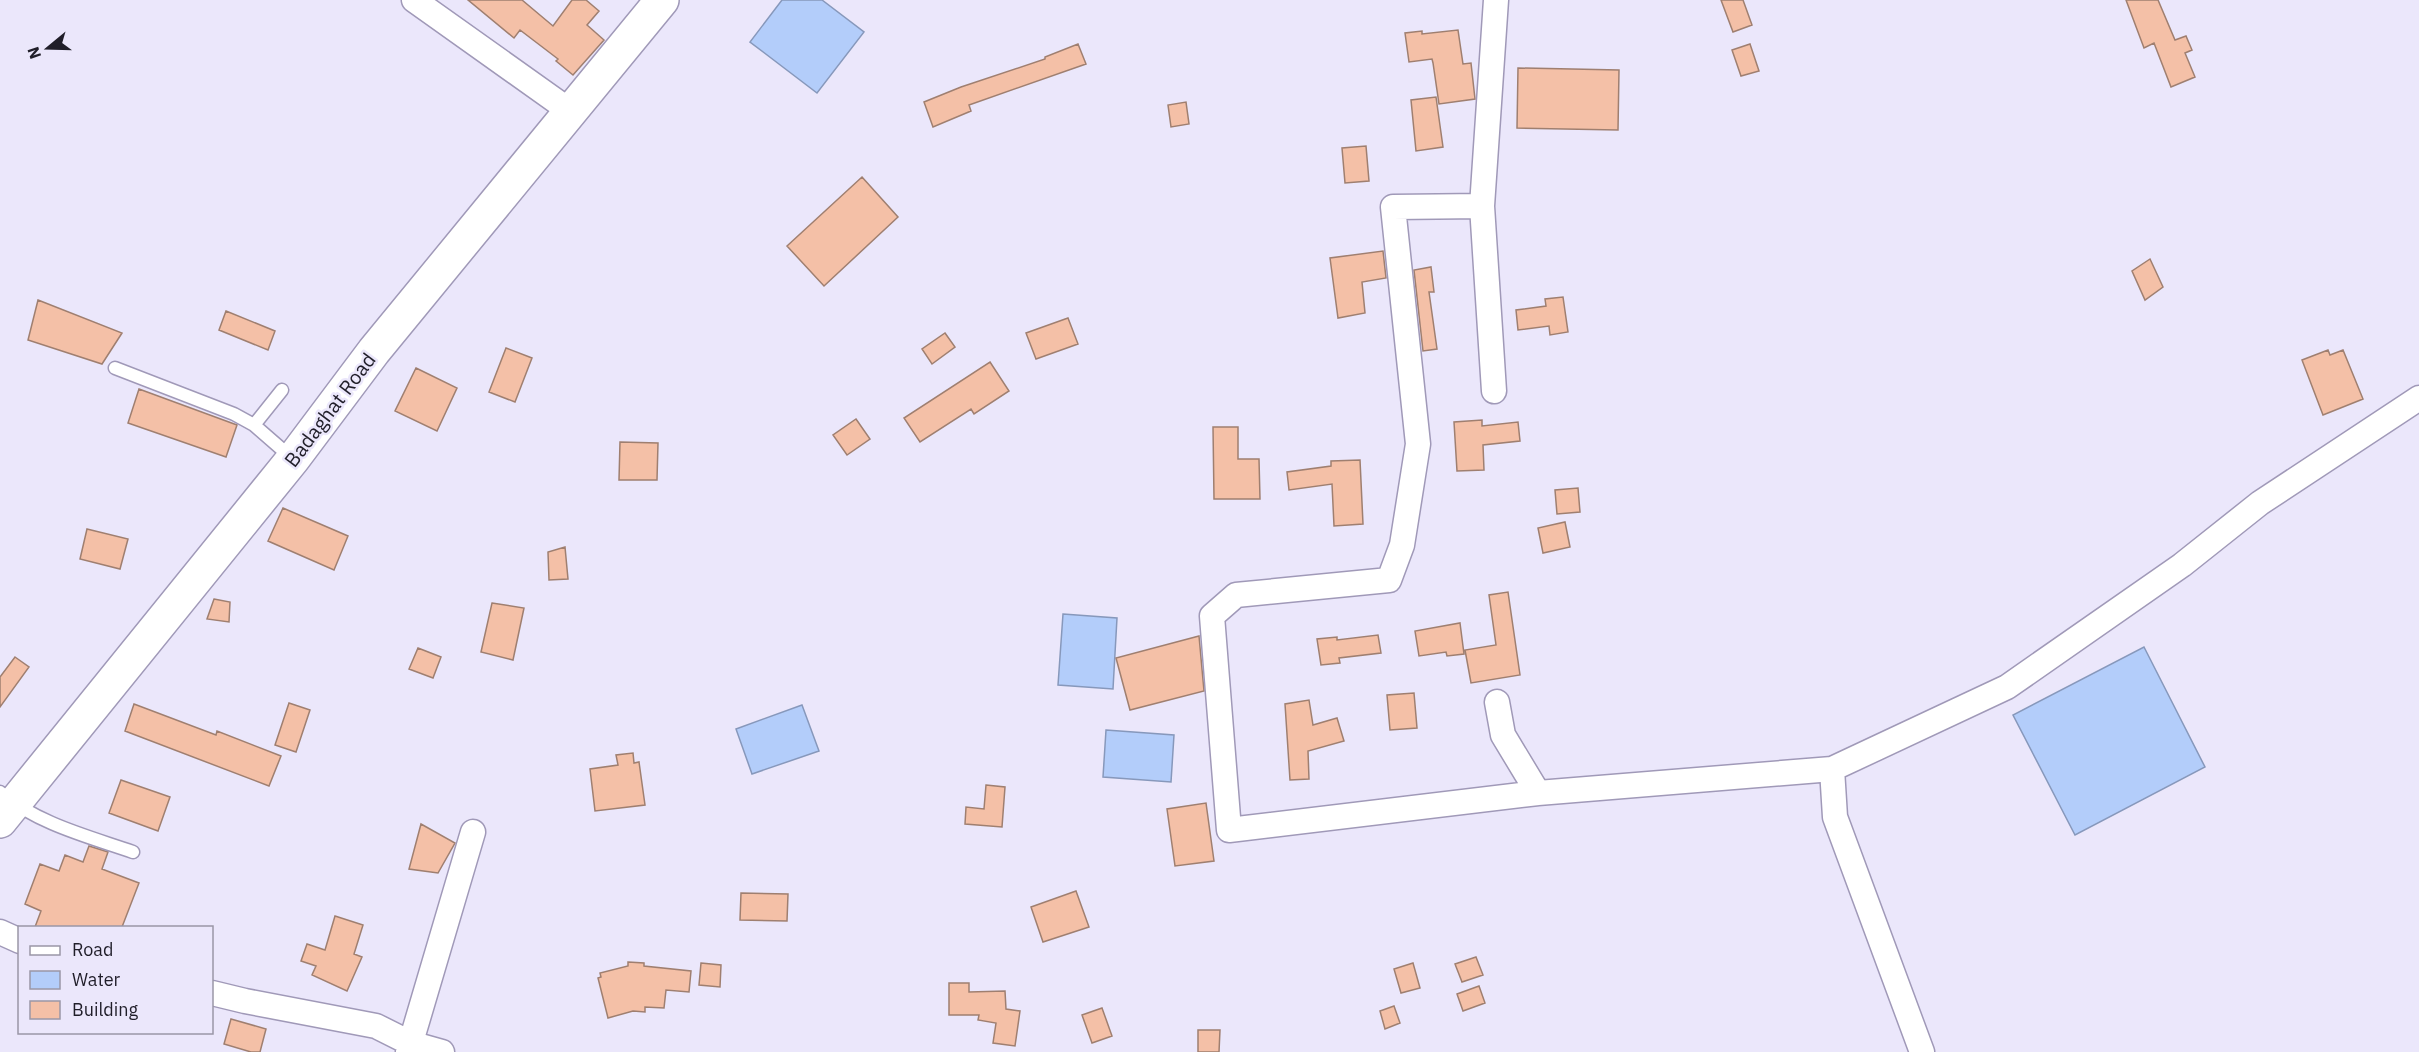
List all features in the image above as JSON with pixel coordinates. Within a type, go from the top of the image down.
[{"type":"main road","name":"Badaghat Road","points":[[4,805],[293,459],[374,351],[662,0]]},
{"type":"street","points":[[414,0],[570,111]]},
{"type":"street","points":[[1494,391],[1482,206],[1496,0]]},
{"type":"street","points":[[1482,206],[1393,207],[1418,444],[1402,545],[1389,580],[1236,595],[1212,616],[1229,830],[1538,793],[1832,769],[2007,687],[2182,565],[2260,503],[2419,398]]},
{"type":"street","points":[[1497,702],[1503,735],[1538,793]]},
{"type":"street","points":[[1832,769],[1835,817],[1922,1052]]},
{"type":"street","points":[[409,1048],[473,832]]},
{"type":"street","points":[[0,932],[18,939]]},
{"type":"street","points":[[213,993],[376,1026],[409,1048],[442,1052]]},
{"type":"lane","points":[[114,368],[234,414],[254,425],[293,459]]},
{"type":"lane","points":[[254,425],[282,390]]},
{"type":"lane","points":[[4,805],[133,852]]},
{"type":"water","points":[[782,0],[822,0],[864,32],[817,93],[750,42]]},
{"type":"water","points":[[1063,614],[1117,618],[1113,689],[1058,685]]},
{"type":"water","points":[[2144,647],[2205,767],[2075,835],[2013,715]]},
{"type":"water","points":[[802,705],[819,751],[752,774],[736,729]]},
{"type":"water","points":[[1106,730],[1174,735],[1171,782],[1103,777]]},
{"type":"building","points":[[468,0],[522,0],[553,26],[572,0],[586,0],[599,11],[587,25],[604,40],[573,75],[556,61],[558,59],[520,30],[514,38]]},
{"type":"building","points":[[1721,0],[1743,0],[1752,25],[1733,32]]},
{"type":"building","points":[[2126,0],[2158,0],[2175,40],[2186,36],[2192,50],[2185,53],[2195,77],[2171,87],[2154,43],[2144,48]]},
{"type":"building","points":[[1458,30],[1463,64],[1471,63],[1475,99],[1439,104],[1432,59],[1409,62],[1405,33],[1422,31],[1422,34]]},
{"type":"building","points":[[1078,44],[1086,64],[969,105],[971,111],[933,127],[924,102],[1045,59],[1045,57]]},
{"type":"building","points":[[1750,44],[1759,71],[1741,76],[1732,50]]},
{"type":"building","points":[[1518,68],[1619,70],[1618,130],[1517,128]]},
{"type":"building","points":[[1436,97],[1443,147],[1416,151],[1411,100]]},
{"type":"building","points":[[1186,102],[1189,124],[1171,127],[1168,105]]},
{"type":"building","points":[[1366,146],[1369,181],[1345,183],[1342,148]]},
{"type":"building","points":[[862,177],[898,217],[824,286],[787,246]]},
{"type":"building","points":[[1383,251],[1386,278],[1362,282],[1365,313],[1338,318],[1330,258]]},
{"type":"building","points":[[2150,259],[2163,287],[2145,300],[2132,271]]},
{"type":"building","points":[[1431,267],[1434,292],[1429,292],[1437,349],[1423,351],[1414,270]]},
{"type":"building","points":[[1563,297],[1568,332],[1550,335],[1549,326],[1518,330],[1516,310],[1546,306],[1545,299]]},
{"type":"building","points":[[38,300],[122,333],[102,364],[28,340]]},
{"type":"building","points":[[226,311],[275,331],[268,350],[219,330]]},
{"type":"building","points":[[1068,318],[1078,344],[1036,359],[1026,333]]},
{"type":"building","points":[[945,333],[955,347],[932,364],[922,349]]},
{"type":"building","points":[[506,348],[532,358],[515,402],[489,392]]},
{"type":"building","points":[[2328,350],[2330,355],[2343,350],[2363,399],[2323,415],[2302,360]]},
{"type":"building","points":[[990,362],[1009,391],[974,414],[971,409],[920,442],[904,418]]},
{"type":"building","points":[[416,368],[457,388],[437,431],[395,411]]},
{"type":"building","points":[[139,389],[237,425],[226,457],[128,423]]},
{"type":"building","points":[[856,419],[870,439],[847,455],[833,435]]},
{"type":"building","points":[[1482,420],[1482,426],[1518,422],[1520,441],[1483,445],[1484,470],[1457,471],[1454,422]]},
{"type":"building","points":[[1213,427],[1238,427],[1238,459],[1259,459],[1260,499],[1214,499]]},
{"type":"building","points":[[620,442],[658,443],[657,480],[619,480]]},
{"type":"building","points":[[1360,460],[1363,524],[1334,526],[1332,484],[1289,490],[1287,472],[1331,466],[1331,461]]},
{"type":"building","points":[[1578,488],[1580,512],[1557,514],[1555,490]]},
{"type":"building","points":[[283,508],[348,536],[334,570],[268,541]]},
{"type":"building","points":[[1565,522],[1570,547],[1543,553],[1538,528]]},
{"type":"building","points":[[87,529],[128,539],[120,569],[80,559]]},
{"type":"building","points":[[565,547],[568,579],[549,580],[548,552]]},
{"type":"building","points":[[1508,592],[1520,675],[1471,683],[1465,650],[1496,645],[1489,595]]},
{"type":"building","points":[[214,599],[230,602],[229,622],[207,619]]},
{"type":"building","points":[[492,603],[524,608],[513,660],[481,652]]},
{"type":"building","points":[[1460,623],[1464,654],[1447,656],[1446,652],[1419,656],[1415,631]]},
{"type":"building","points":[[1378,635],[1381,653],[1339,658],[1340,663],[1321,665],[1317,639],[1337,637],[1337,640]]},
{"type":"building","points":[[1199,636],[1204,691],[1130,710],[1116,658]]},
{"type":"building","points":[[418,648],[441,657],[433,678],[409,669]]},
{"type":"building","points":[[15,657],[29,667],[0,707],[0,677]]},
{"type":"building","points":[[1414,693],[1417,728],[1390,730],[1387,695]]},
{"type":"building","points":[[1309,700],[1313,725],[1337,718],[1344,741],[1308,751],[1309,779],[1290,780],[1285,704]]},
{"type":"building","points":[[289,703],[310,710],[296,752],[275,745]]},
{"type":"building","points":[[134,704],[216,735],[217,731],[281,756],[269,786],[125,731]]},
{"type":"building","points":[[633,753],[634,763],[639,762],[645,805],[595,811],[590,769],[618,765],[616,755]]},
{"type":"building","points":[[121,780],[170,797],[158,831],[109,813]]},
{"type":"building","points":[[986,785],[1005,787],[1002,827],[965,824],[966,807],[984,809]]},
{"type":"building","points":[[1206,803],[1214,861],[1175,866],[1167,809]]},
{"type":"building","points":[[421,824],[455,843],[438,873],[409,869]]},
{"type":"building","points":[[89,846],[108,852],[102,869],[139,883],[122,926],[35,926],[41,911],[25,904],[40,864],[59,871],[65,855],[83,862]]},
{"type":"building","points":[[1076,891],[1089,927],[1043,942],[1031,907]]},
{"type":"building","points":[[741,893],[788,894],[787,921],[740,920]]},
{"type":"building","points":[[335,916],[363,925],[354,954],[362,957],[347,991],[312,975],[316,966],[301,961],[307,944],[325,950]]},
{"type":"building","points":[[1476,957],[1483,975],[1462,982],[1455,964]]},
{"type":"building","points":[[628,962],[691,971],[689,992],[666,990],[664,1008],[645,1007],[645,1012],[633,1011],[608,1018],[598,978],[601,977],[600,973],[628,966]]},
{"type":"building","points":[[701,963],[721,965],[720,987],[699,985]]},
{"type":"building","points":[[1413,963],[1420,988],[1401,993],[1394,969]]},
{"type":"building","points":[[949,983],[969,983],[969,992],[1005,991],[1006,1009],[1020,1011],[1015,1046],[993,1043],[996,1023],[978,1020],[979,1015],[949,1015]]},
{"type":"building","points":[[1479,986],[1485,1003],[1463,1011],[1457,994]]},
{"type":"building","points":[[1394,1006],[1400,1023],[1385,1029],[1380,1011]]},
{"type":"building","points":[[1102,1008],[1112,1036],[1092,1043],[1082,1015]]},
{"type":"building","points":[[231,1019],[266,1029],[260,1052],[251,1052],[224,1044]]},
{"type":"building","points":[[1198,1030],[1220,1030],[1219,1052],[1198,1052]]}]
